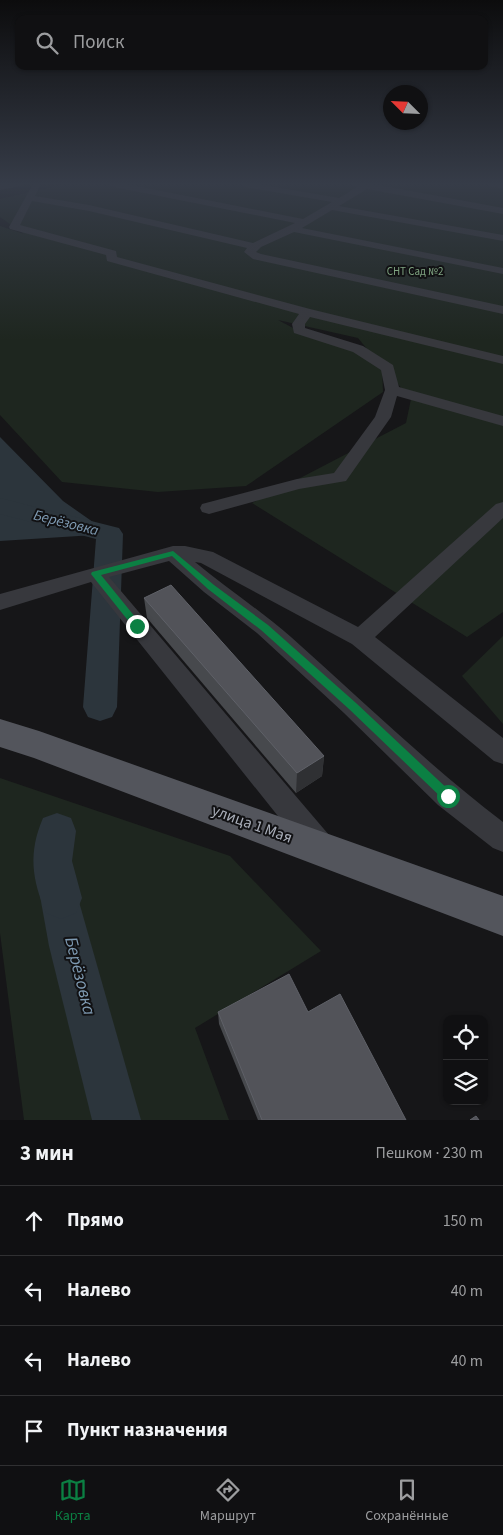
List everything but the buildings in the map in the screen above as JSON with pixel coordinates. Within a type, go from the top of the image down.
[{"type":"main road","name":"улица 1 Мая","points":[[0,733],[39,745],[503,916]]},
{"type":"lane","points":[[49,236],[112,253],[111,259],[307,312],[503,360]]},
{"type":"lane","points":[[209,236],[255,247]]},
{"type":"lane","points":[[278,236],[249,252],[257,257],[503,310]]},
{"type":"lane","points":[[329,236],[503,271]]},
{"type":"lane","points":[[210,508],[297,484],[340,477],[383,417],[392,390],[388,368],[358,349],[299,330],[298,324],[307,312]]},
{"type":"lane","points":[[392,390],[503,421]]},
{"type":"lane","points":[[360,638],[503,508]]},
{"type":"lane","points":[[0,602],[168,554],[185,553],[206,557],[360,638],[503,753]]},
{"type":"lane","points":[[168,554],[265,627],[353,706],[448,796],[503,839]]},
{"type":"lane","points":[[95,574],[324,850]]},
{"type":"green space","name":"СНТ Сад №2","points":[[0,236],[503,236],[503,612],[467,637],[252,503],[406,423],[411,399],[382,366],[383,392],[246,486],[158,492],[62,482],[0,415]],"holes":[[[278,320],[358,338],[367,349],[295,329]]]},
{"type":"green space","points":[[503,636],[503,724],[462,676]]},
{"type":"green space","points":[[0,778],[230,856],[321,951],[195,1028],[229,1120],[24,1120],[0,933]]},
{"type":"water","points":[[0,437],[63,501],[110,534],[0,541]]},
{"type":"water","points":[[52,861],[68,863],[141,1120],[92,1120],[49,946],[35,868]]},
{"type":"waterway","name":"Берёзовка","points":[[0,506],[110,534],[100,707]]},
{"type":"waterway","name":"Берёзовка","points":[[57,831],[52,861],[61,898]]},
{"type":"route","points":[[137,626],[95,574],[173,553],[211,587],[265,627],[353,706],[448,796]]}]
